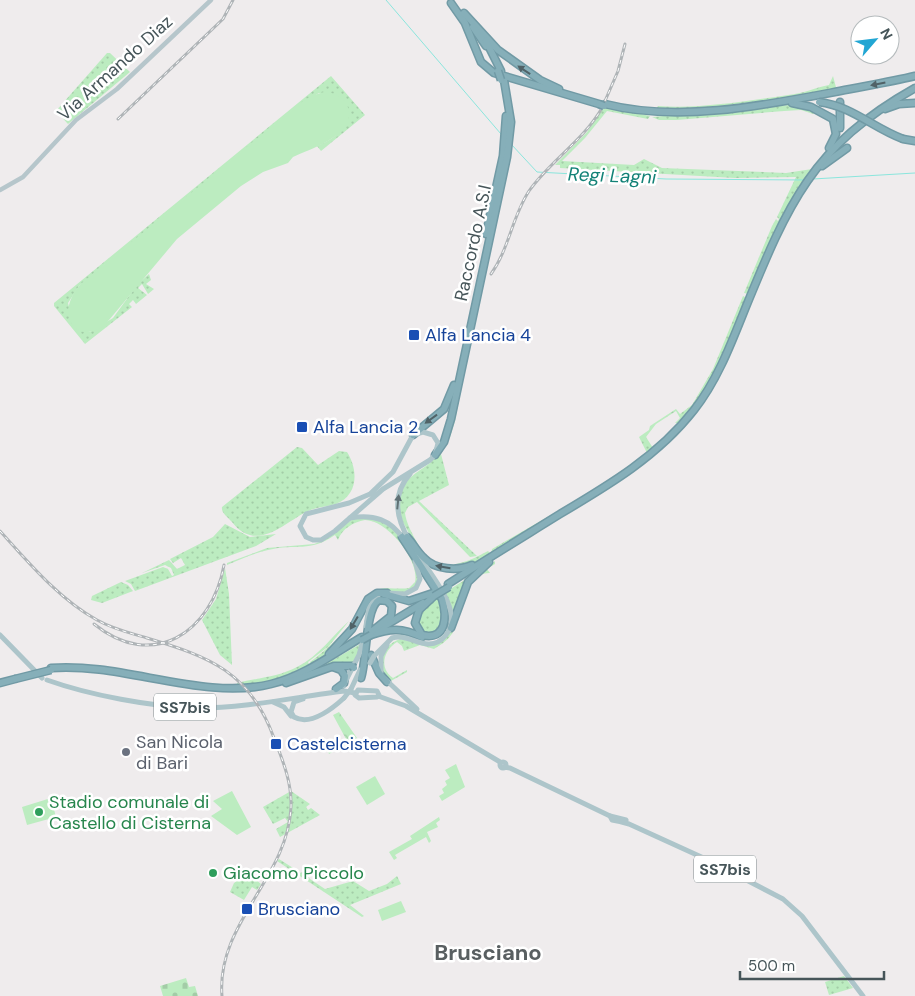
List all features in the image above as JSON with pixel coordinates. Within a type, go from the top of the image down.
[{"type":"highway","points":[[451,1],[464,13],[475,31],[540,80],[558,89],[602,104]]},
{"type":"highway","points":[[451,1],[469,21]]},
{"type":"highway","points":[[475,31],[481,62],[494,73],[602,104],[650,114],[711,110],[802,99],[915,76]]},
{"type":"highway","name":"Raccordo A.S.I","points":[[435,456],[444,442],[451,419],[505,157],[509,121],[502,80],[494,55],[475,31]]},
{"type":"highway","points":[[851,133],[915,89]]},
{"type":"highway","points":[[819,168],[844,143],[851,133],[874,113],[915,89]]},
{"type":"highway","points":[[802,99],[819,101],[850,110],[881,130],[915,140]]},
{"type":"highway","points":[[659,114],[819,101]]},
{"type":"highway","points":[[280,685],[311,672],[448,585],[630,476],[664,448],[697,410],[714,384],[782,221],[803,188],[819,168],[839,135],[840,102]]},
{"type":"highway","points":[[792,103],[825,113],[835,123],[836,134],[819,168]]},
{"type":"highway","points":[[881,111],[899,104],[915,104]]},
{"type":"highway","points":[[828,154],[844,143]]},
{"type":"highway","name":"Raccordo A.S.I","points":[[413,435],[441,412],[451,397],[505,157]]},
{"type":"highway","points":[[450,628],[468,582],[489,560],[637,466],[678,429],[695,409],[717,373],[751,298]]},
{"type":"highway","points":[[678,424],[695,409]]},
{"type":"highway","points":[[637,466],[654,447]]},
{"type":"highway","points":[[405,537],[422,557],[437,566],[461,568],[489,560]]},
{"type":"highway","points":[[405,537],[442,599],[446,614],[439,633],[429,637],[422,635],[415,623],[419,610],[434,595]]},
{"type":"highway","points":[[308,669],[334,649],[348,633],[368,599],[377,593],[409,601],[434,595]]},
{"type":"highway","points":[[235,690],[275,683],[308,669],[366,638],[395,628],[406,630],[428,639],[440,636],[445,630],[449,615],[443,595]]},
{"type":"highway","points":[[358,678],[365,663],[366,638],[372,607],[379,600],[387,601],[392,606],[391,616],[366,638]]},
{"type":"highway","points":[[366,638],[373,662],[389,684]]},
{"type":"highway","points":[[0,682],[51,669],[89,671],[235,690],[280,685],[342,664],[353,667],[358,678]]},
{"type":"highway","points":[[327,668],[338,668],[344,673],[344,683],[336,689]]},
{"type":"main road","name":"Via Armando Diaz","points":[[0,190],[19,180],[76,120],[117,89],[211,0]]},
{"type":"main road","points":[[424,432],[433,435],[438,443],[435,456],[383,489],[321,540],[313,540],[306,537],[300,526],[302,520],[310,512],[349,504],[370,494],[381,486],[398,465],[413,435],[424,432]]},
{"type":"main road","points":[[346,698],[314,717],[302,720],[294,717],[292,706],[294,702],[336,689],[347,681],[366,638],[369,607],[374,598],[384,594],[411,593],[419,585],[420,573],[399,519],[398,498],[404,482],[414,470]]},
{"type":"main road","points":[[349,518],[363,515],[380,517],[393,526],[405,537],[452,611],[450,628],[441,640],[435,643],[397,639],[383,650],[379,667],[389,684],[436,723]]},
{"type":"main road","name":"SS7bis","points":[[0,635],[45,678],[64,686],[132,700],[198,708],[239,705],[354,690],[377,691],[378,696],[406,706],[504,765],[765,888],[791,906],[812,928],[863,996]]},
{"type":"main road","points":[[267,701],[280,704],[293,718],[302,721],[326,713],[354,690],[358,678],[374,656],[392,638],[400,636],[416,641]]},
{"type":"green space","points":[[107,53],[110,53],[130,72],[68,124],[56,111]]},
{"type":"green space","points":[[331,76],[365,115],[321,151],[317,146],[336,136],[342,127],[347,106],[339,98],[319,93],[296,107],[79,286],[68,303],[74,326],[90,332],[113,318],[137,285],[149,274],[151,280],[146,284],[154,289],[148,294],[142,284],[138,288],[147,295],[136,304],[133,300],[129,304],[132,307],[85,344],[54,306],[54,303]]},
{"type":"green space","points":[[833,76],[837,91],[683,111],[656,109],[658,106],[707,105],[793,94],[829,85]]},
{"type":"green space","points":[[324,92],[337,95],[347,105],[349,115],[347,124],[341,132],[322,144],[293,157],[288,163],[263,172],[241,186],[177,239],[104,326],[93,331],[83,332],[76,328],[71,322],[68,313],[74,293],[83,282],[300,103],[311,96]]},
{"type":"green space","points":[[800,105],[818,111],[813,114],[801,110],[677,120],[659,120],[652,117]]},
{"type":"green space","points":[[604,106],[650,116],[648,119],[607,111],[585,138],[562,161],[634,165],[644,159],[662,168],[786,173],[812,169],[784,214],[749,294],[744,293],[772,226],[776,219],[778,221],[779,219],[777,217],[796,177],[735,178],[560,168],[560,165],[555,165],[587,132]]},
{"type":"green space","points":[[484,270],[455,421],[450,437],[441,454],[449,485],[419,501],[477,556],[470,557],[417,502],[408,507],[405,513],[406,520],[425,556],[402,520],[399,508],[400,496],[408,480],[436,457],[448,434]]},
{"type":"green space","points":[[743,296],[747,298],[720,365],[702,396],[679,423],[675,423],[680,418],[676,411],[656,424],[646,437],[653,448],[642,459],[562,514],[478,562],[463,567],[447,568],[440,566],[428,559],[442,565],[450,565],[458,564],[488,551],[491,554],[492,549],[596,489],[647,453],[639,437],[649,430],[650,426],[676,409],[680,414],[692,405],[713,369]]},
{"type":"green space","points":[[297,447],[302,448],[318,465],[339,451],[347,452],[351,459],[354,474],[354,481],[349,494],[344,500],[336,504],[306,512],[269,533],[260,536],[250,535],[241,531],[224,513],[222,507]]},
{"type":"green space","points":[[376,517],[394,530],[404,543],[414,563],[418,583],[410,592],[373,594],[353,624],[338,642],[330,651],[311,665],[310,662],[334,642],[349,625],[370,594],[382,589],[409,588],[415,582],[412,563],[400,543],[383,527],[365,520],[356,522],[348,527],[338,540],[335,535],[318,544],[268,550],[227,565],[227,563],[267,548],[314,544],[322,541],[353,519]]},
{"type":"green space","points":[[225,524],[250,537],[276,534],[256,546],[135,591],[131,584],[125,581],[163,567],[168,569],[172,576],[174,575],[171,568],[165,565],[142,573],[169,560],[177,569],[185,565],[181,558],[173,563],[170,559],[213,537]]},
{"type":"green space","points":[[495,561],[495,564],[487,569],[490,573],[482,574],[469,586],[454,630],[446,641],[434,649],[420,645],[404,651],[397,642],[388,650],[384,665],[389,674],[393,678],[407,670],[407,672],[389,682],[385,676],[382,664],[382,658],[388,647],[400,639],[423,644],[443,641],[467,585]]},
{"type":"green space","points":[[225,568],[229,594],[232,665],[220,655],[202,620],[216,599]]},
{"type":"green space","points":[[474,574],[454,615],[444,593]]},
{"type":"green space","points":[[121,582],[128,585],[133,591],[102,603],[91,600],[92,596]]},
{"type":"green space","points":[[439,596],[445,616],[437,633],[423,634],[417,618],[418,614]]},
{"type":"green space","points":[[349,621],[329,646],[308,662],[310,666],[282,679],[237,687],[237,683],[282,673],[297,667],[319,651]]},
{"type":"green space","points":[[362,643],[353,666],[309,674]]},
{"type":"green space","points":[[339,712],[357,738],[329,754],[327,749],[346,739],[333,715]]},
{"type":"green space","points":[[456,764],[465,787],[442,801],[439,796],[444,793],[442,789],[447,785],[445,781],[450,778],[445,770]]},
{"type":"green space","points":[[375,776],[385,794],[367,805],[356,787]]},
{"type":"green space","points":[[232,791],[251,827],[237,835],[211,816],[222,809],[213,801]]},
{"type":"green space","points":[[291,791],[310,804],[306,807],[308,810],[311,808],[320,815],[280,837],[276,829],[288,822],[285,818],[273,824],[263,807]]},
{"type":"green space","name":"Stadio comunale di Castello di Cisterna","points":[[51,798],[56,817],[27,825],[22,807]]},
{"type":"green space","points":[[439,817],[440,820],[436,823],[438,827],[427,832],[431,841],[429,843],[426,837],[395,855],[397,858],[394,860],[389,852],[412,839],[410,836]]},
{"type":"green space","points":[[279,859],[301,873],[304,870],[310,879],[325,889],[353,881],[369,891],[387,884],[397,876],[401,884],[350,905],[364,916],[362,917],[277,861]]},
{"type":"green space","points":[[248,873],[256,877],[255,879],[261,884],[257,890],[252,887],[244,900],[230,892],[234,883]]},
{"type":"green space","points":[[401,901],[406,912],[382,921],[378,910]]},
{"type":"green space","points":[[844,976],[853,988],[829,995],[825,982]]},
{"type":"green space","points":[[186,978],[189,987],[195,986],[198,996],[163,996],[160,986]]},
{"type":"waterway","name":"Regi Lagni","points":[[386,0],[501,134]]},
{"type":"waterway","name":"Regi Lagni","points":[[511,144],[537,172],[666,179],[804,180]]},
{"type":"waterway","name":"Regi Lagni","points":[[813,179],[915,173]]},
{"type":"railway","points":[[118,119],[223,19],[233,0]]},
{"type":"railway","points":[[605,101],[618,71],[625,44]]},
{"type":"railway","points":[[491,274],[502,254],[518,211],[529,191],[537,180],[586,131],[602,108]]},
{"type":"railway","points":[[0,531],[45,580],[70,602],[109,626],[190,652],[225,670],[240,682],[253,697],[264,716],[286,772],[290,789],[291,807],[287,833],[278,856],[240,923],[230,946],[223,970],[222,996]]},
{"type":"railway","points":[[94,624],[116,638],[138,644],[158,644],[177,638],[193,626],[207,609],[217,589],[224,565]]},
{"type":"place","name":"Alfa Lancia 4","points":[[414,335]]},
{"type":"place","name":"Alfa Lancia 2","points":[[302,427]]},
{"type":"place","name":"Castelcisterna","points":[[276,744]]},
{"type":"place","name":"San Nicola di Bari","points":[[126,752]]},
{"type":"place","name":"Stadio comunale di Castello di Cisterna","points":[[39,812]]},
{"type":"place","name":"Giacomo Piccolo","points":[[213,873]]},
{"type":"place","name":"Brusciano","points":[[247,909]]},
{"type":"district","name":"Brusciano","points":[[488,952]]}]
